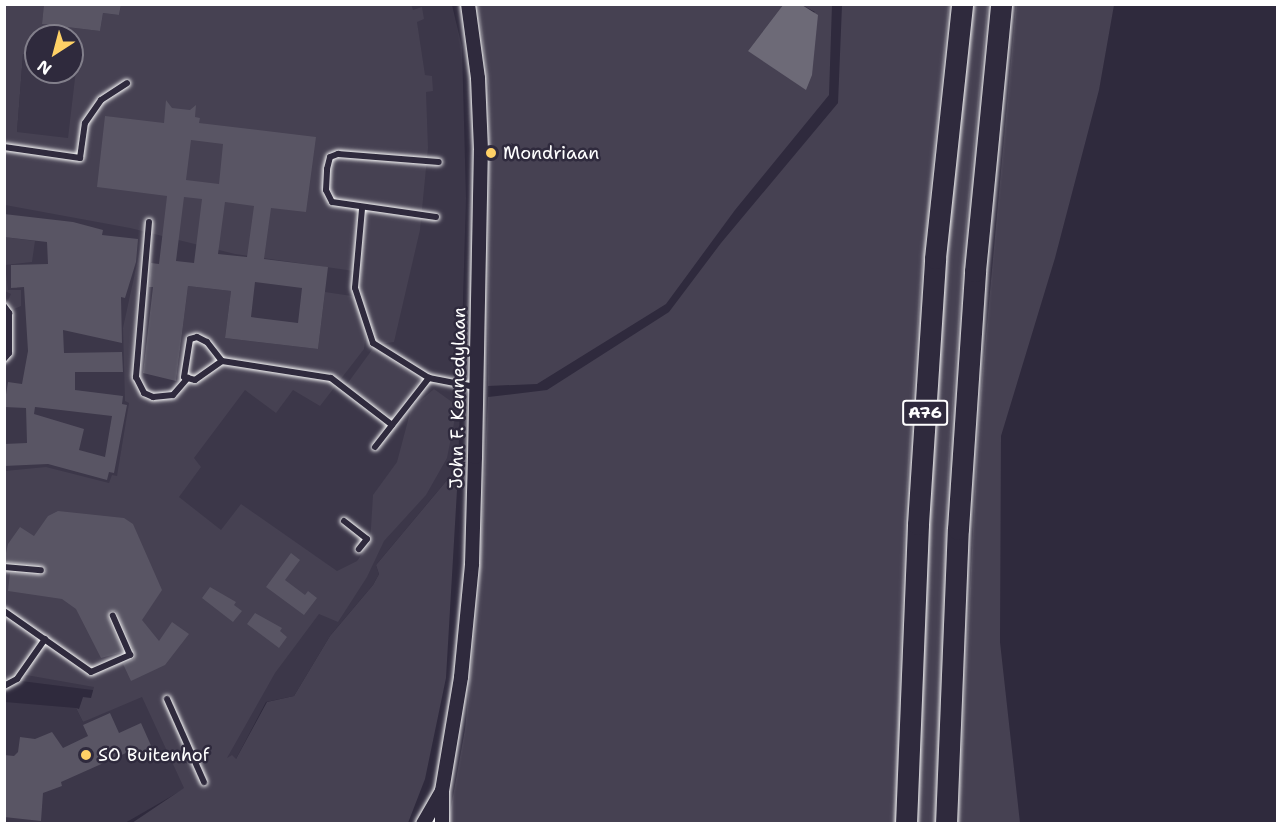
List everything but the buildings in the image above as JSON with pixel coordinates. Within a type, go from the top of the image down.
[{"type":"highway","name":"A76","points":[[906,824],[918,524],[935,258],[962,4]]},
{"type":"highway","name":"A76","points":[[946,824],[957,540],[975,271],[1001,4]]},
{"type":"street","name":"John F. Kennedylaan","points":[[442,824],[442,791],[461,677],[471,564],[481,150],[478,78],[468,4]]},
{"type":"street","name":"John F. Kennedylaan","points":[[423,824],[442,791]]},
{"type":"lane","points":[[4,147],[80,158],[85,123],[101,100],[127,83]]},
{"type":"lane","points":[[436,218],[332,202],[326,190],[330,157],[338,154],[439,162]]},
{"type":"lane","points":[[362,208],[355,288],[373,343],[429,378],[476,388]]},
{"type":"lane","points":[[149,222],[136,376],[144,393],[153,397],[173,395],[188,378]]},
{"type":"lane","points":[[4,306],[9,313],[9,353],[4,359]]},
{"type":"lane","points":[[222,361],[195,380],[184,377],[190,339],[207,342],[222,361],[331,378],[393,424]]},
{"type":"lane","points":[[375,447],[429,378]]},
{"type":"lane","points":[[344,521],[367,539],[359,549]]},
{"type":"lane","points":[[4,567],[41,570]]},
{"type":"lane","points":[[4,611],[91,672],[130,655],[113,616]]},
{"type":"lane","points":[[4,686],[17,680],[45,639]]},
{"type":"lane","points":[[167,699],[204,782]]},
{"type":"shaded area","points":[[411,4],[413,10],[422,7],[424,19],[417,22],[425,75],[432,76],[433,91],[426,92],[428,148],[420,230],[394,342],[379,344],[366,330],[364,349],[320,406],[293,390],[276,413],[245,390],[194,458],[201,467],[179,497],[221,530],[241,504],[337,571],[357,561],[370,543],[373,495],[397,462],[411,409],[434,389],[452,402],[456,413],[447,458],[426,495],[384,541],[367,577],[338,622],[319,614],[275,673],[227,758],[232,755],[236,759],[267,702],[294,696],[330,636],[373,585],[379,574],[376,565],[453,473],[458,473],[446,678],[425,779],[408,823],[132,823],[184,788],[142,697],[83,722],[76,708],[79,709],[83,697],[91,698],[94,687],[15,673],[5,679],[5,471],[46,467],[109,483],[112,475],[117,476],[129,403],[125,401],[123,328],[142,240],[131,376],[142,398],[151,400],[177,397],[189,384],[176,381],[188,286],[231,291],[225,338],[318,349],[325,292],[352,296],[362,304],[361,272],[235,254],[130,228],[5,205],[5,5],[44,5],[42,24],[24,24],[24,54],[17,132],[68,138],[74,84],[84,84],[84,29],[100,31],[103,13],[119,15],[121,5]]},
{"type":"shaded area","points":[[44,5],[452,5],[462,47],[466,198],[458,473],[453,473],[376,565],[379,574],[373,585],[330,636],[294,696],[266,702],[236,759],[125,823],[5,823],[5,702],[76,708],[83,722],[132,695],[5,679],[5,131],[17,131],[24,52],[24,84],[84,84],[84,24],[36,24]]},
{"type":"shaded area","points":[[478,5],[783,5],[748,51],[815,12],[802,5],[832,5],[829,95],[735,210],[666,304],[537,384],[488,386],[489,89]]},
{"type":"shaded area","points":[[783,5],[802,5],[818,15],[812,75],[806,90],[748,51]]},
{"type":"shaded area","points":[[842,5],[949,5],[920,293],[905,521],[896,823],[448,824],[465,729],[479,590],[488,397],[547,390],[669,312],[721,243],[838,103]]},
{"type":"shaded area","points":[[971,5],[988,5],[965,237],[949,460],[935,823],[915,824],[934,374]]},
{"type":"shaded area","points":[[1016,5],[1114,5],[1099,90],[1055,258],[1001,436],[1000,642],[1020,823],[958,823],[979,413]]},
{"type":"shaded area","points":[[4,237],[35,241],[32,262],[5,265],[8,290],[21,290],[21,306],[14,309],[7,302],[11,294],[5,291]]},
{"type":"shaded area","points":[[374,347],[419,380],[392,418],[346,385]]},
{"type":"place","name":"Mondriaan","points":[[491,153]]},
{"type":"place","name":"SO Buitenhof","points":[[86,755]]}]
